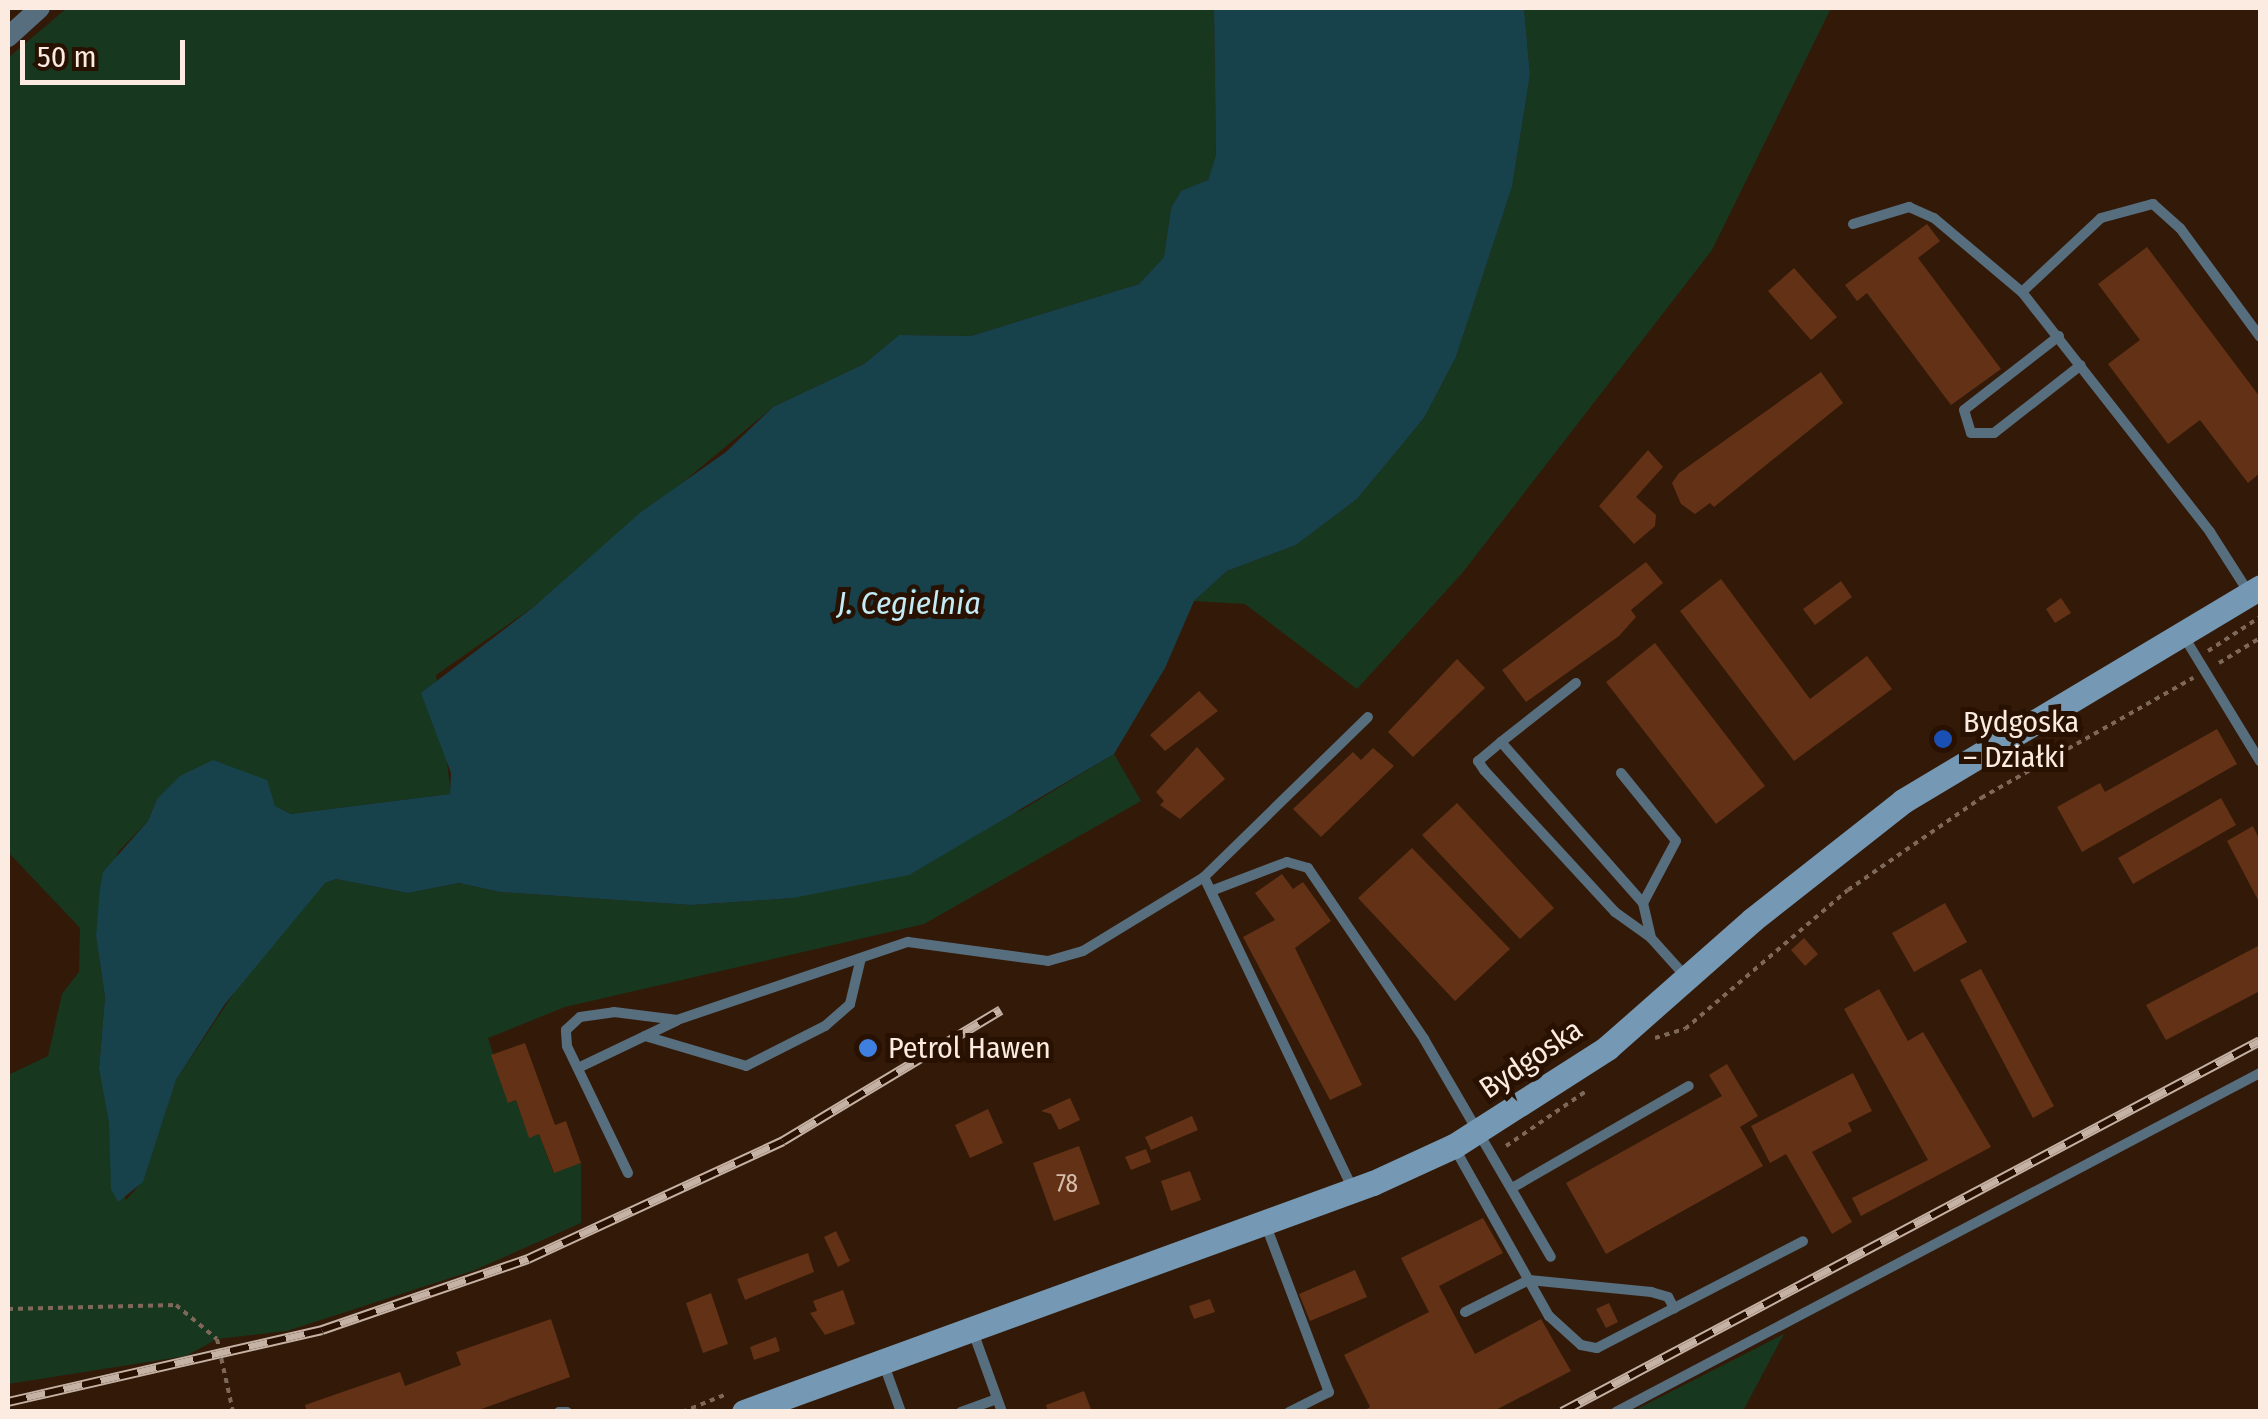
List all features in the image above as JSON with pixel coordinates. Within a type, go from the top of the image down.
[{"type":"street","points":[[8,37],[40,8]]},
{"type":"street","name":"Bydgoska","points":[[738,1402],[883,1361],[1353,1190],[1454,1146],[1607,1048],[1687,977],[1903,801],[2182,634],[2257,599]]},
{"type":"lane","points":[[2022,292],[2102,218],[2128,206],[2153,204],[2180,228],[2260,337]]},
{"type":"lane","points":[[1853,224],[1909,206],[1934,218],[2022,292],[2210,532],[2257,599]]},
{"type":"lane","points":[[2059,336],[1964,410],[1971,433],[1994,432],[2081,365]]},
{"type":"lane","points":[[2182,634],[2260,761]]},
{"type":"lane","points":[[1576,683],[1478,760],[1615,912],[1651,938],[1687,977]]},
{"type":"lane","points":[[578,1068],[677,1020],[908,942],[1048,961],[1083,950],[1204,876],[1368,717]]},
{"type":"lane","points":[[1501,742],[1642,904],[1651,938]]},
{"type":"lane","points":[[1621,772],[1676,841],[1642,904]]},
{"type":"lane","points":[[1211,891],[1286,862],[1308,868],[1480,1132],[1551,1257]]},
{"type":"lane","points":[[1204,876],[1353,1190]]},
{"type":"lane","points":[[645,1036],[746,1066],[825,1026],[850,1004],[860,958]]},
{"type":"lane","points":[[628,1172],[578,1068],[566,1030],[580,1017],[614,1012],[677,1020]]},
{"type":"lane","points":[[1616,1412],[2260,1073]]},
{"type":"lane","points":[[1512,1188],[1689,1086]]},
{"type":"lane","points":[[1454,1146],[1528,1280],[1563,1333],[1581,1345],[1597,1348],[1804,1242]]},
{"type":"lane","points":[[1265,1222],[1329,1392],[1289,1412]]},
{"type":"lane","points":[[1464,1312],[1528,1280],[1651,1292],[1668,1297],[1674,1308]]},
{"type":"lane","points":[[972,1328],[1002,1412]]},
{"type":"lane","points":[[883,1361],[901,1412]]},
{"type":"lane","points":[[961,1412],[997,1399]]},
{"type":"lane","points":[[559,1412],[567,1412]]},
{"type":"path","points":[[2196,658],[2257,599]]},
{"type":"path","points":[[8,1309],[176,1305],[218,1339],[232,1412]]},
{"type":"path","points":[[682,1412],[738,1402]]},
{"type":"green space","points":[[67,8],[1214,8],[1216,155],[1208,180],[1181,192],[1171,208],[1164,257],[1139,284],[971,336],[899,335],[864,364],[773,407],[536,605],[436,675],[451,794],[291,814],[275,806],[157,799],[148,821],[118,852],[96,936],[105,997],[99,1069],[126,1200],[143,1181],[176,1080],[254,963],[325,883],[336,879],[408,893],[459,883],[500,892],[691,905],[793,898],[1022,810],[1114,754],[1141,801],[924,924],[565,1007],[488,1038],[509,1103],[516,1100],[529,1137],[539,1134],[553,1172],[581,1163],[581,1223],[475,1270],[287,1331],[217,1339],[186,1356],[8,1384],[8,1075],[48,1056],[62,994],[79,972],[80,928],[8,852],[8,58]]},
{"type":"green space","points":[[1524,8],[1831,8],[1712,250],[1463,572],[1357,689],[1245,604],[1194,601],[1227,571],[1296,545],[1357,499],[1424,418],[1456,357],[1512,187],[1530,75]]},
{"type":"green space","points":[[1784,1334],[1743,1411],[1633,1411]]},
{"type":"water","name":"J. Cegielnia","points":[[1214,8],[1524,8],[1530,75],[1512,187],[1456,357],[1424,418],[1357,499],[1296,545],[1227,571],[1194,601],[1165,668],[1114,754],[909,875],[793,898],[691,905],[500,892],[459,883],[408,893],[336,879],[325,883],[225,1004],[176,1080],[143,1182],[118,1202],[111,1189],[109,1122],[99,1069],[105,997],[96,936],[100,888],[103,872],[148,821],[157,799],[180,776],[213,760],[267,780],[275,806],[291,814],[450,794],[451,773],[421,693],[536,605],[641,512],[726,452],[773,407],[864,364],[899,335],[971,336],[1139,284],[1164,257],[1171,208],[1181,191],[1208,180],[1216,155]]},
{"type":"building","points":[[1927,224],[1940,241],[1918,258],[2001,369],[1951,405],[1867,293],[1857,301],[1845,285]]},
{"type":"building","points":[[2147,247],[2260,397],[2260,473],[2248,483],[2200,420],[2168,444],[2108,364],[2140,340],[2098,284]]},
{"type":"building","points":[[1794,268],[1837,317],[1811,340],[1768,291]]},
{"type":"building","points":[[1821,372],[1843,403],[1714,507],[1710,503],[1695,514],[1681,504],[1672,483],[1679,473]]},
{"type":"building","points":[[1648,450],[1663,467],[1636,497],[1656,515],[1655,526],[1634,544],[1599,506]]},
{"type":"building","points":[[1646,562],[1663,583],[1631,610],[1636,617],[1619,636],[1526,702],[1502,670]]},
{"type":"building","points":[[1721,579],[1810,699],[1867,656],[1892,689],[1794,761],[1680,611]]},
{"type":"building","points":[[1841,581],[1852,597],[1815,625],[1803,609]]},
{"type":"building","points":[[2061,598],[2071,613],[2055,623],[2046,609]]},
{"type":"building","points":[[1655,643],[1765,786],[1716,824],[1606,682]]},
{"type":"building","points":[[1457,659],[1485,688],[1413,757],[1388,732]]},
{"type":"building","points":[[1199,691],[1218,711],[1165,751],[1150,735]]},
{"type":"building","points":[[2217,729],[2237,764],[2082,852],[2057,807],[2100,783],[2105,792]]},
{"type":"building","points":[[1197,747],[1225,779],[1180,819],[1160,805],[1164,801],[1156,792]]},
{"type":"building","points":[[1373,748],[1394,766],[1321,837],[1293,809],[1353,752],[1361,760]]},
{"type":"building","points":[[2221,798],[2236,825],[2133,884],[2118,858]]},
{"type":"building","points":[[1457,803],[1554,908],[1520,939],[1422,835]]},
{"type":"building","points":[[2253,826],[2260,841],[2258,900],[2227,841]]},
{"type":"building","points":[[1412,848],[1510,949],[1455,1001],[1358,898]]},
{"type":"building","points":[[1282,874],[1293,889],[1303,882],[1331,921],[1295,948],[1362,1085],[1330,1100],[1243,937],[1275,920],[1255,893]]},
{"type":"building","points":[[1945,903],[1967,942],[1914,972],[1892,933]]},
{"type":"building","points":[[1804,938],[1818,954],[1805,966],[1791,950]]},
{"type":"building","points":[[2260,945],[2260,991],[2166,1040],[2146,1005]]},
{"type":"building","points":[[1981,969],[2054,1106],[2033,1118],[1960,980]]},
{"type":"building","points":[[1879,989],[1908,1041],[1923,1032],[1991,1147],[1861,1216],[1852,1198],[1928,1160],[1844,1009]]},
{"type":"building","points":[[525,1043],[555,1125],[566,1121],[581,1163],[554,1173],[539,1134],[529,1138],[516,1100],[508,1103],[491,1055]]},
{"type":"building","points":[[1727,1064],[1758,1116],[1740,1127],[1763,1166],[1606,1254],[1566,1183],[1722,1096],[1709,1075]]},
{"type":"building","points":[[1853,1073],[1872,1111],[1848,1123],[1852,1131],[1812,1152],[1852,1222],[1832,1234],[1786,1154],[1770,1163],[1751,1126]]},
{"type":"building","points":[[1070,1098],[1080,1120],[1059,1130],[1051,1114],[1041,1111]]},
{"type":"building","points":[[988,1109],[1003,1143],[970,1158],[955,1125]]},
{"type":"building","points":[[1192,1116],[1198,1130],[1151,1150],[1145,1137]]},
{"type":"building","points":[[1079,1146],[1100,1204],[1054,1221],[1033,1163]]},
{"type":"building","points":[[1146,1149],[1151,1162],[1131,1170],[1125,1157]]},
{"type":"building","points":[[1190,1171],[1201,1200],[1171,1211],[1161,1181]]},
{"type":"building","points":[[1483,1218],[1503,1253],[1439,1286],[1475,1354],[1541,1319],[1571,1371],[1492,1412],[1362,1412],[1370,1407],[1344,1355],[1429,1312],[1401,1258]]},
{"type":"building","points":[[836,1231],[850,1261],[838,1267],[824,1237]]},
{"type":"building","points":[[808,1253],[814,1272],[745,1300],[737,1279]]},
{"type":"building","points":[[1355,1270],[1367,1297],[1310,1321],[1299,1294]]},
{"type":"building","points":[[843,1290],[855,1324],[825,1335],[810,1313],[817,1311],[813,1301]]},
{"type":"building","points":[[711,1293],[728,1344],[703,1353],[686,1303]]},
{"type":"building","points":[[1210,1299],[1215,1312],[1194,1319],[1189,1306]]},
{"type":"building","points":[[1609,1303],[1618,1322],[1606,1328],[1596,1309]]},
{"type":"building","points":[[551,1319],[570,1377],[473,1412],[307,1412],[305,1405],[400,1372],[405,1386],[461,1365],[456,1352]]},
{"type":"building","points":[[776,1337],[780,1351],[754,1360],[750,1347]]},
{"type":"building","points":[[1084,1391],[1092,1412],[1048,1412],[1046,1405]]},
{"type":"railway","points":[[8,1402],[322,1330],[528,1259],[783,1141],[1001,1010]]},
{"type":"railway","points":[[1562,1412],[2260,1041]]},
{"type":"place","name":"Bydgoska – Działki","points":[[1943,739]]},
{"type":"place","name":"Petrol Hawen","points":[[868,1048]]}]
